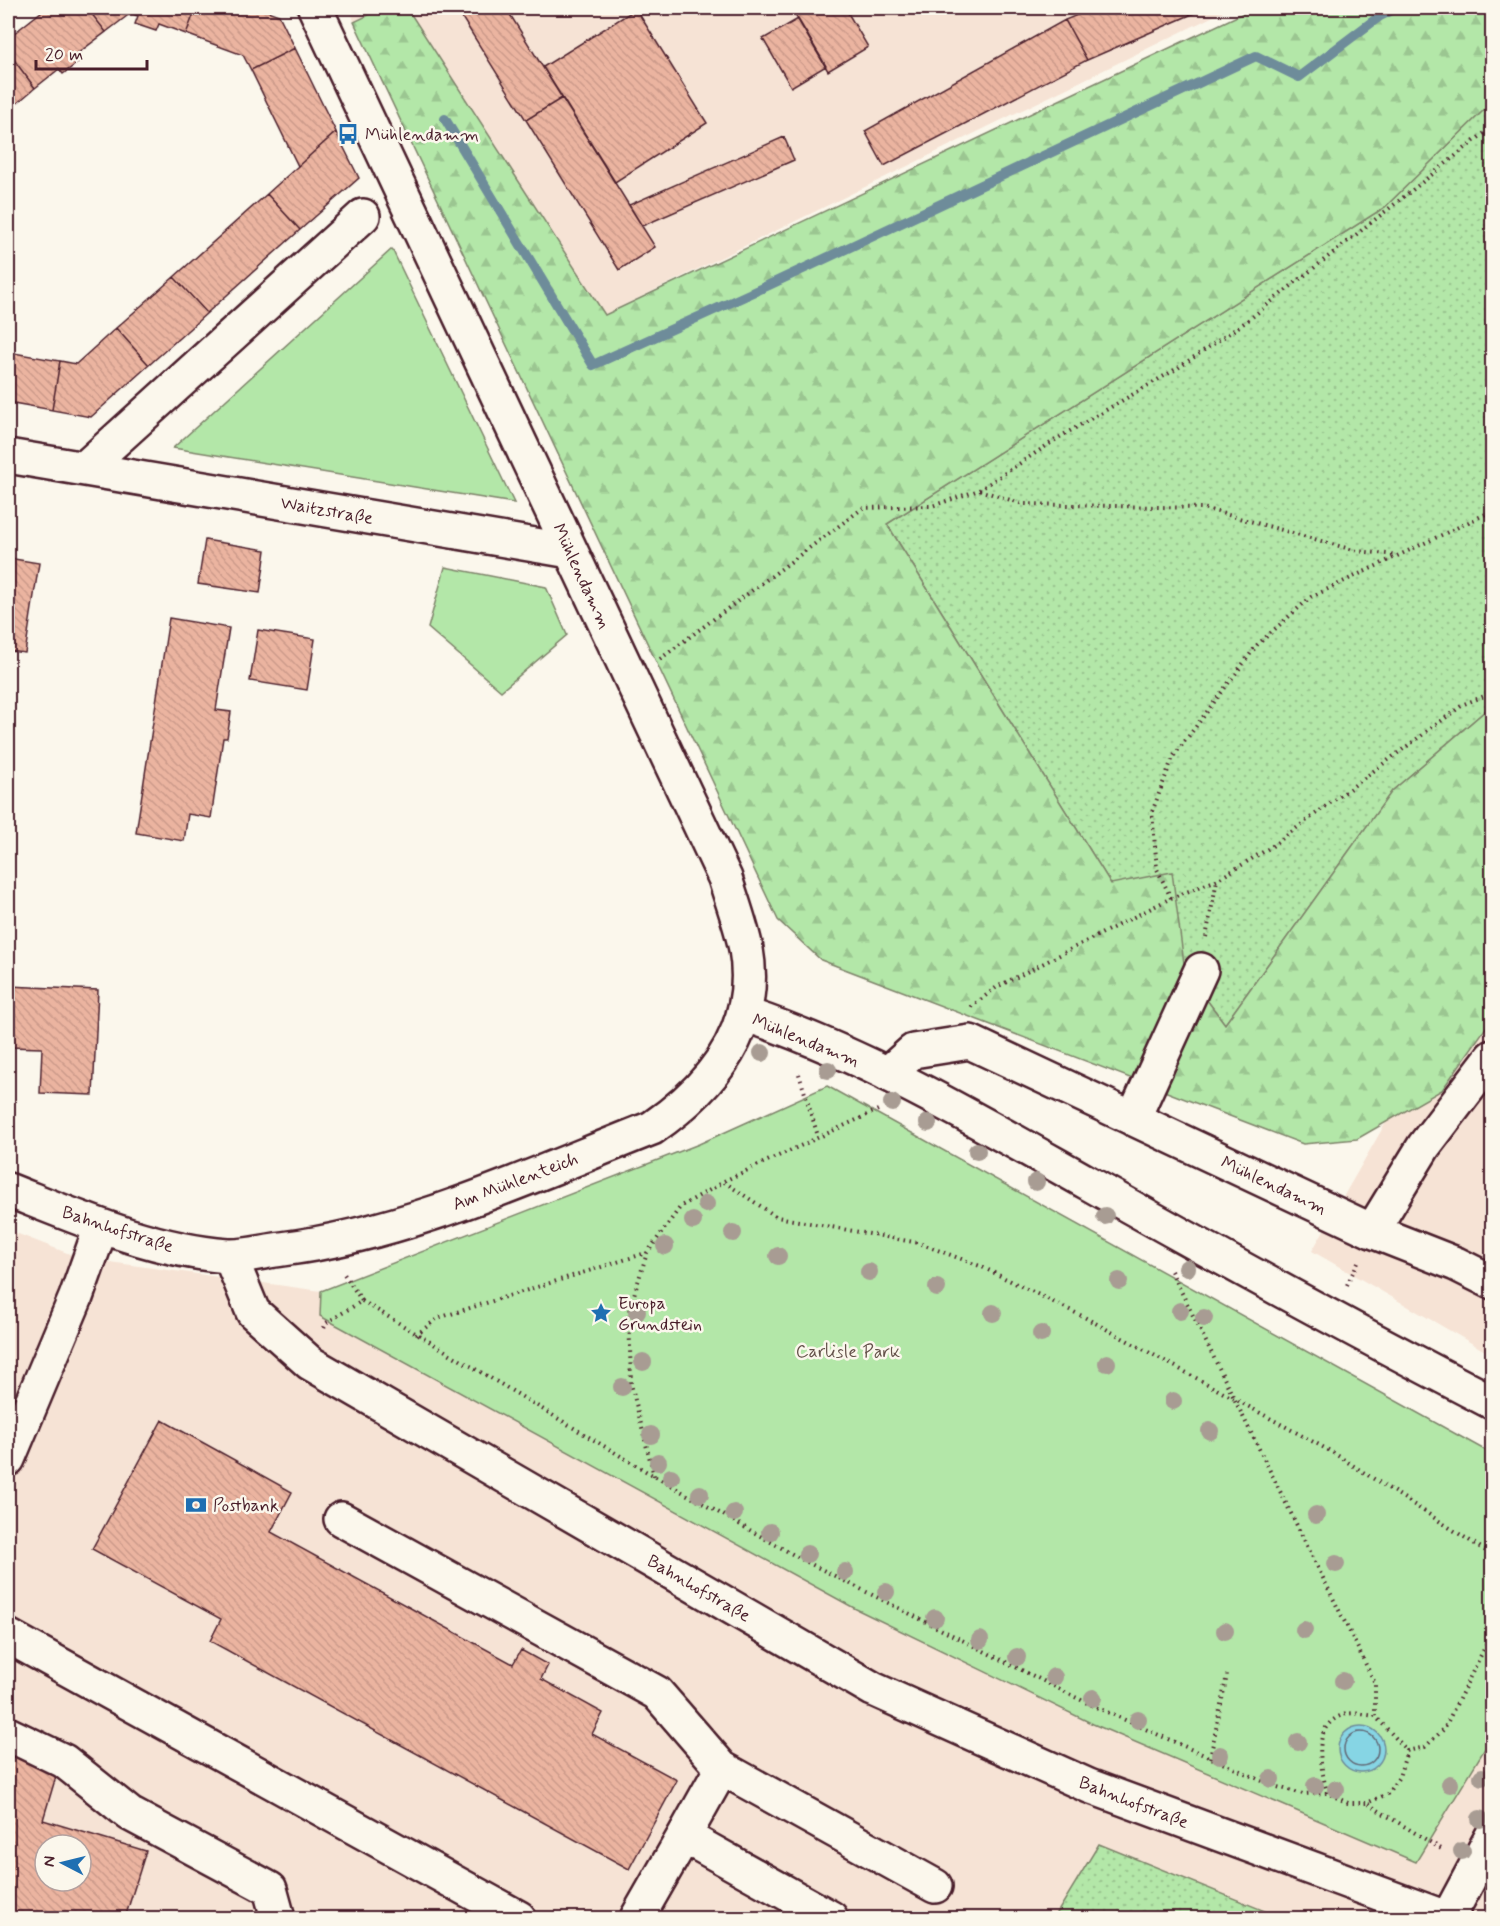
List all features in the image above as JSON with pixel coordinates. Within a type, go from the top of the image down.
[{"type":"street","name":"Mühlendamm","points":[[315,8],[725,878],[746,948],[749,981],[744,1014],[786,1028],[898,1078],[1330,1319],[1492,1402]]},
{"type":"street","points":[[85,468],[363,216]]},
{"type":"street","name":"Waitzstraße","points":[[8,456],[570,551]]},
{"type":"street","points":[[1133,1119],[1201,970]]},
{"type":"street","name":"Am Mühlenteich","points":[[230,1256],[323,1244],[441,1210],[652,1128],[682,1107],[704,1085],[729,1051],[744,1014]]},
{"type":"street","name":"Mühlendamm","points":[[898,1078],[913,1051],[970,1042],[1372,1231],[1456,1264],[1492,1282]]},
{"type":"street","points":[[1372,1231],[1424,1146],[1492,1057]]},
{"type":"street","name":"Bahnhofstraße","points":[[8,1190],[101,1227],[169,1247],[230,1256],[253,1312],[310,1363],[873,1689],[1089,1786],[1447,1918]]},
{"type":"street","points":[[8,1459],[76,1297],[101,1227]]},
{"type":"street","points":[[341,1519],[657,1693],[722,1768],[935,1886]]},
{"type":"street","points":[[8,1636],[519,1918]]},
{"type":"street","points":[[8,1734],[64,1761],[130,1814],[270,1889],[278,1918]]},
{"type":"street","points":[[637,1918],[722,1768]]},
{"type":"street","points":[[684,1836],[831,1918]]},
{"type":"street","points":[[1447,1918],[1492,1836]]},
{"type":"path","points":[[631,680],[863,508],[932,506],[979,490],[1063,435],[1178,368],[1237,327],[1492,128]]},
{"type":"path","points":[[979,490],[1023,504],[1203,508],[1356,551],[1397,555]]},
{"type":"path","points":[[1171,898],[1157,869],[1152,812],[1173,757],[1257,645],[1311,597],[1492,511]]},
{"type":"path","points":[[969,1008],[997,987],[1171,898],[1217,880],[1271,847],[1464,704],[1492,693]]},
{"type":"path","points":[[1201,970],[1217,880]]},
{"type":"path","points":[[786,1028],[818,1136]]},
{"type":"path","points":[[654,1476],[631,1384],[629,1311],[647,1252],[681,1206],[724,1182],[818,1136],[875,1112],[898,1078]]},
{"type":"path","points":[[724,1182],[777,1217],[919,1243],[980,1266],[1232,1395],[1332,1452],[1492,1555]]},
{"type":"path","points":[[1174,1231],[1166,1261],[1375,1683],[1375,1716]]},
{"type":"path","points":[[1330,1319],[1372,1231]]},
{"type":"path","points":[[323,1244],[362,1301],[416,1335],[654,1476],[854,1586],[1089,1704],[1274,1786],[1303,1794],[1327,1792],[1348,1803],[1367,1803],[1387,1794],[1399,1777],[1407,1751]]},
{"type":"path","points":[[416,1335],[438,1318],[647,1252]]},
{"type":"path","points":[[310,1363],[326,1323],[362,1301]]},
{"type":"path","points":[[1407,1751],[1425,1747],[1444,1729],[1492,1633]]},
{"type":"path","points":[[1210,1758],[1227,1675]]},
{"type":"path","points":[[1327,1792],[1319,1759],[1321,1739],[1330,1722],[1347,1713],[1375,1716],[1407,1751]]},
{"type":"path","points":[[1367,1803],[1474,1869]]},
{"type":"shaded area","points":[[350,8],[383,8],[354,22]]},
{"type":"shaded area","points":[[407,8],[1230,8],[604,315]]},
{"type":"shaded area","points":[[1492,938],[1492,1355],[1312,1251]]},
{"type":"shaded area","points":[[8,1230],[80,1258],[321,1291],[321,1316],[856,1609],[1093,1724],[1416,1862],[1492,1737],[1492,1918],[1282,1918],[1099,1844],[1054,1918],[8,1918]]},
{"type":"green space","points":[[383,8],[407,8],[605,315],[1254,8],[1492,8],[1492,102],[1385,207],[887,524],[1111,884],[1172,872],[1185,971],[1225,1024],[1392,791],[1492,705],[1492,1019],[1442,1090],[1357,1139],[1303,1144],[821,960],[778,920],[354,22]]},
{"type":"green space","points":[[1492,102],[1492,705],[1392,791],[1225,1024],[1185,971],[1111,884],[887,524],[1385,207]]},
{"type":"green space","points":[[392,249],[514,503],[173,448]]},
{"type":"green space","points":[[445,567],[546,587],[567,635],[501,691],[428,628]]},
{"type":"green space","name":"Carlisle Park","points":[[827,1086],[1492,1454],[1492,1737],[1416,1862],[1093,1724],[856,1609],[320,1316],[321,1291],[699,1144]]},
{"type":"green space","points":[[1099,1844],[1282,1918],[1054,1918]]},
{"type":"water","points":[[1361,1726],[1377,1733],[1384,1749],[1377,1765],[1361,1772],[1345,1765],[1338,1749],[1345,1733]]},
{"type":"building","points":[[46,8],[87,8],[106,32],[77,54],[81,60],[63,74],[59,69],[35,88],[8,52],[8,38]]},
{"type":"building","points":[[87,8],[196,8],[186,34],[159,24],[156,31],[135,24],[138,16],[131,13],[106,32]]},
{"type":"building","points":[[196,8],[259,8],[279,15],[295,48],[251,70],[243,55],[186,34]]},
{"type":"building","points":[[456,8],[506,8],[562,98],[526,120]]},
{"type":"building","points":[[791,8],[845,8],[868,47],[828,71]]},
{"type":"building","points":[[1094,8],[1187,8],[1190,15],[1087,60],[1065,20]]},
{"type":"building","points":[[1187,8],[1207,8],[1190,15]]},
{"type":"building","points":[[636,9],[707,123],[615,182],[543,67]]},
{"type":"building","points":[[798,19],[826,66],[791,87],[763,39]]},
{"type":"building","points":[[1065,20],[1087,60],[884,166],[865,131]]},
{"type":"building","points":[[295,48],[336,132],[298,166],[251,70]]},
{"type":"building","points":[[8,52],[35,88],[8,111]]},
{"type":"building","points":[[562,98],[655,247],[619,270],[526,120]]},
{"type":"building","points":[[336,132],[359,178],[300,230],[267,194]]},
{"type":"building","points":[[784,137],[794,160],[642,226],[629,205]]},
{"type":"building","points":[[267,194],[300,230],[207,313],[174,277]]},
{"type":"building","points":[[174,277],[207,313],[149,365],[116,328]]},
{"type":"building","points":[[116,328],[149,365],[91,417],[52,410],[60,361],[76,364]]},
{"type":"building","points":[[8,352],[60,361],[52,410],[8,402]]},
{"type":"building","points":[[205,540],[266,550],[260,593],[198,584]]},
{"type":"building","points":[[8,558],[39,563],[25,653],[10,651],[8,669]]},
{"type":"building","points":[[169,618],[229,628],[216,710],[231,712],[227,738],[223,738],[211,818],[188,814],[184,841],[136,833]]},
{"type":"building","points":[[258,630],[315,639],[307,690],[250,681]]},
{"type":"building","points":[[8,986],[98,990],[93,1095],[40,1093],[42,1048],[8,1047]]},
{"type":"building","points":[[162,1420],[292,1492],[271,1532],[513,1664],[521,1650],[548,1665],[541,1679],[603,1713],[592,1734],[677,1780],[629,1869],[210,1641],[221,1619],[92,1549]]},
{"type":"building","points":[[8,1750],[59,1766],[43,1820],[86,1833],[33,1833],[33,1893],[93,1893],[93,1835],[146,1851],[125,1918],[8,1918]]},
{"type":"waterway","points":[[445,119],[593,365],[769,285],[1256,56],[1299,77],[1380,16],[1396,8]]},
{"type":"place","name":"Mühlendamm","points":[[348,134]]},
{"type":"place","name":"Europa Grundstein","points":[[601,1313]]},
{"type":"place","name":"Postbank","points":[[196,1505]]}]
